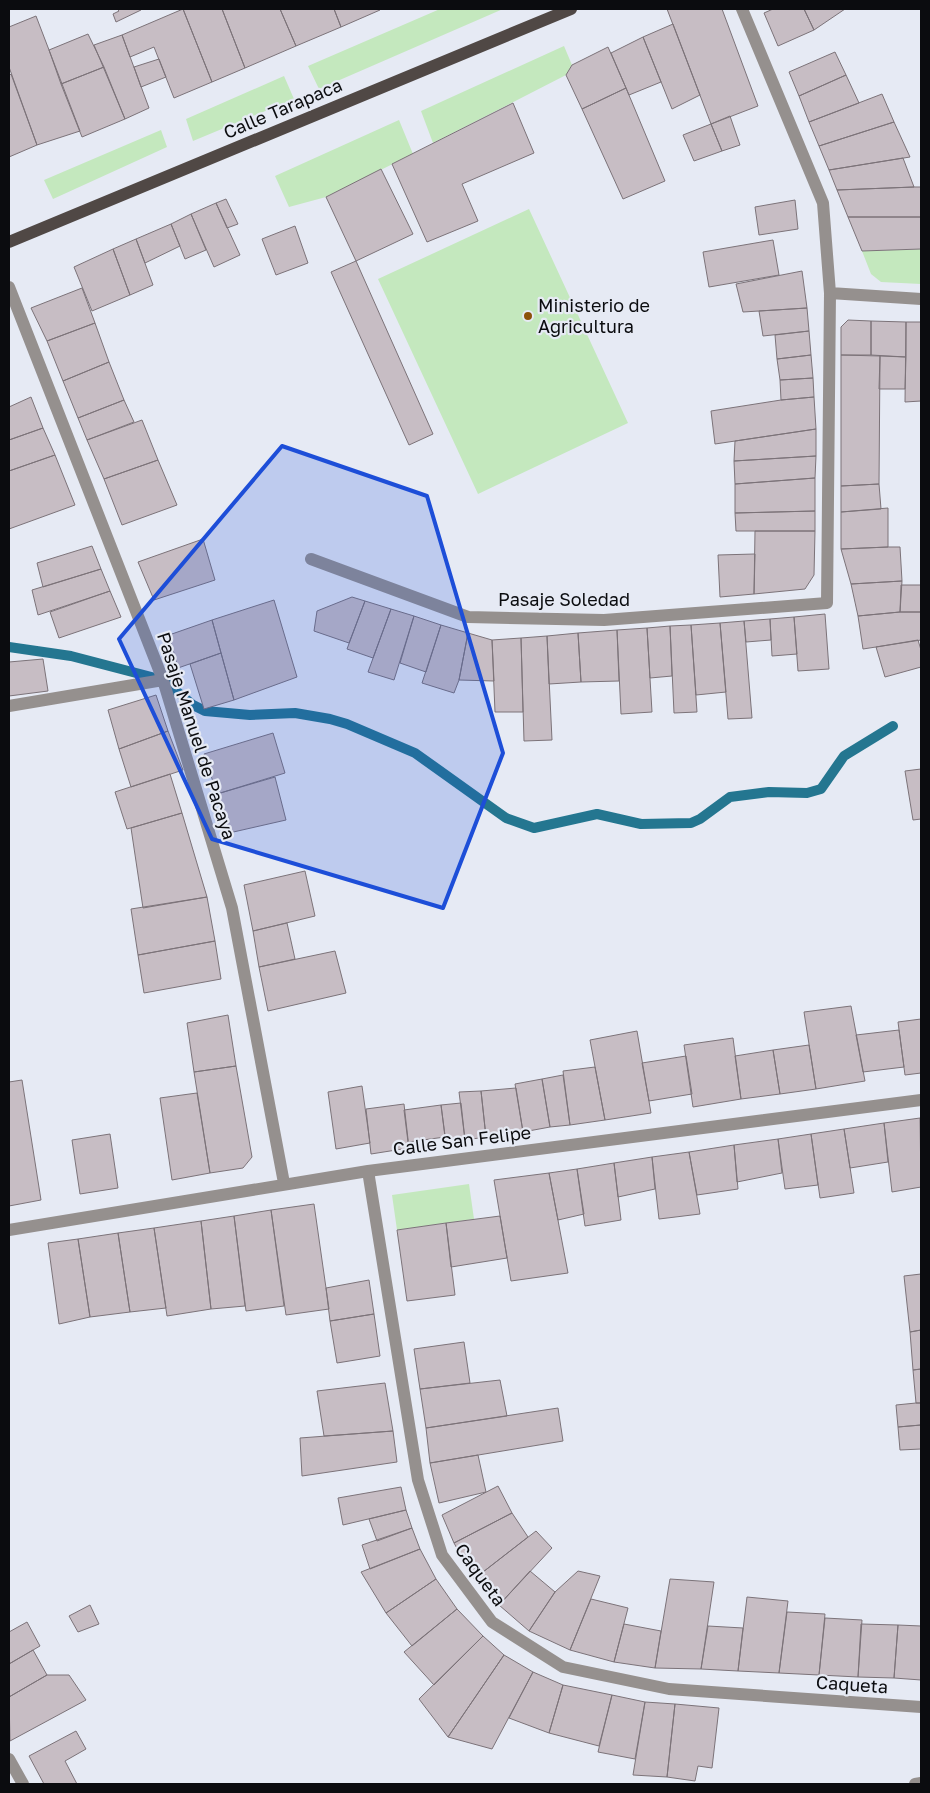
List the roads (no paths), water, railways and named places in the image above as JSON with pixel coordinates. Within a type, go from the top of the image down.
[{"type":"main road","name":"Calle Tarapaca","points":[[9,242],[571,9]]},
{"type":"street","points":[[742,9],[823,204],[830,293],[921,299]]},
{"type":"street","name":"Pasaje Manuel de Pacaya","points":[[9,287],[164,680],[232,908],[284,1183]]},
{"type":"street","name":"Pasaje Soledad","points":[[311,560],[468,617],[604,620],[827,603],[830,293]]},
{"type":"street","points":[[9,706],[164,680]]},
{"type":"street","name":"Calle San Felipe","points":[[9,1230],[284,1183],[368,1171],[921,1100]]},
{"type":"street","name":"Caqueta","points":[[368,1171],[418,1480],[442,1555],[492,1622],[563,1667],[669,1689],[921,1707]]},
{"type":"street","points":[[9,1759],[23,1784]]},
{"type":"street","points":[[916,1784],[921,1783]]},
{"type":"waterway","points":[[9,647],[71,656],[163,680],[193,705],[205,711],[250,715],[295,713],[347,724],[415,753],[506,818],[534,828],[597,814],[641,824],[691,823],[700,819],[730,797],[769,792],[807,793],[821,789],[844,756],[893,726]]},
{"type":"place","name":"Ministerio de Agricultura","points":[[528,316]]}]
